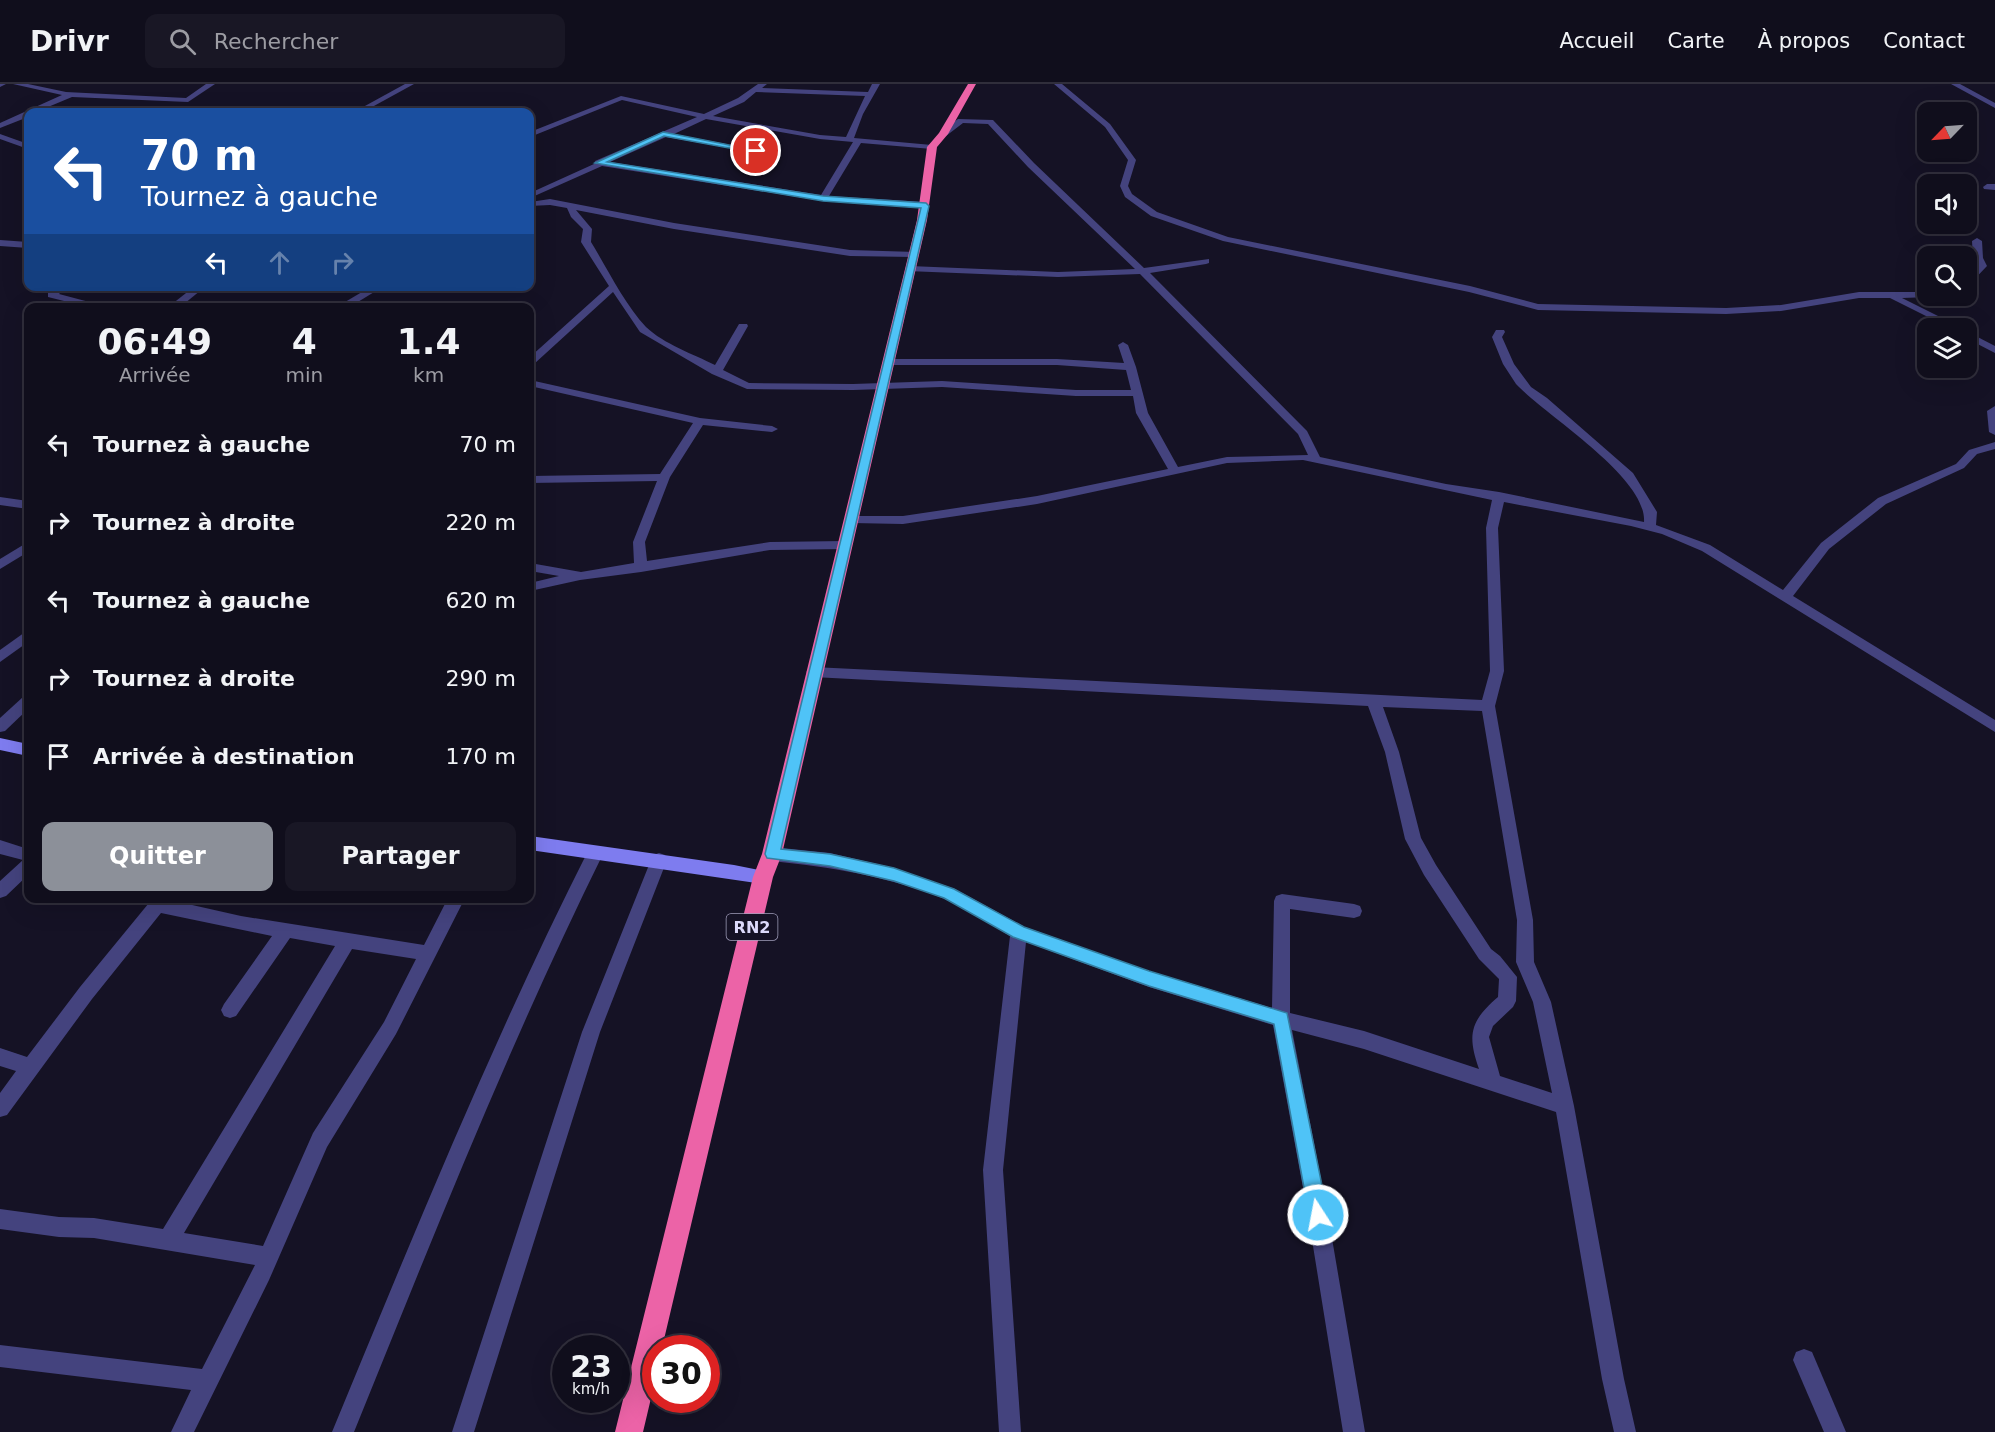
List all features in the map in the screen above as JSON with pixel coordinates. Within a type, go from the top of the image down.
[{"type":"highway","points":[[932,147],[943,134],[956,107],[972,84]]},
{"type":"highway","name":"RN2","points":[[629,1432],[763,877],[772,854],[813,672],[836,590],[926,206],[932,147]]},
{"type":"street","points":[[17,84],[72,94],[188,100],[211,84]]},
{"type":"street","points":[[365,108],[410,84]]},
{"type":"street","points":[[823,198],[853,141],[869,94],[876,84]]},
{"type":"street","points":[[1058,84],[1073,100],[1104,122],[1117,135],[1132,160],[1124,186],[1128,195],[1154,214],[1227,239],[1470,289],[1526,305],[1552,308],[1597,306],[1726,310],[1781,308],[1859,295],[1917,295]]},
{"type":"street","points":[[1955,84],[1995,106]]},
{"type":"street","points":[[534,194],[598,163],[741,100],[759,87],[869,94]]},
{"type":"street","points":[[41,108],[72,94]]},
{"type":"street","points":[[534,133],[621,98],[702,116],[853,141],[932,147]]},
{"type":"street","points":[[0,126],[24,116]]},
{"type":"street","points":[[943,134],[962,121],[990,122],[1031,165],[1144,272],[1303,433],[1315,458]]},
{"type":"street","points":[[663,134],[775,154]]},
{"type":"street","points":[[0,136],[24,145]]},
{"type":"street","points":[[598,163],[823,198],[926,206]]},
{"type":"street","points":[[534,204],[550,202],[674,226],[850,253],[913,254]]},
{"type":"street","points":[[570,206],[574,215],[588,230],[586,242],[631,314],[644,330],[670,347],[747,386],[942,384],[1076,393],[1137,393]]},
{"type":"street","points":[[1977,241],[1978,258],[1982,266],[1977,272]]},
{"type":"street","points":[[0,243],[24,245]]},
{"type":"street","points":[[910,269],[1031,273],[1144,272],[1206,261]]},
{"type":"street","points":[[534,358],[614,286]]},
{"type":"street","points":[[56,291],[51,295],[85,303]]},
{"type":"street","points":[[179,303],[195,291]]},
{"type":"street","points":[[349,303],[371,291]]},
{"type":"street","points":[[1890,296],[1936,318]]},
{"type":"street","points":[[716,372],[743,326]]},
{"type":"street","points":[[1500,332],[1497,337],[1503,355],[1532,395],[1543,400],[1629,475],[1651,512],[1650,527]]},
{"type":"street","points":[[1977,340],[1995,350]]},
{"type":"street","points":[[1123,345],[1142,413],[1175,471]]},
{"type":"street","points":[[888,362],[1057,362],[1131,367]]},
{"type":"street","points":[[534,384],[700,421],[772,429]]},
{"type":"street","points":[[1995,410],[1992,411],[1995,432]]},
{"type":"street","points":[[641,568],[639,542],[664,477],[700,421]]},
{"type":"street","points":[[1785,596],[1825,546],[1882,501],[1960,466],[1973,452],[1995,445]]},
{"type":"street","points":[[852,519],[903,520],[1037,500],[1249,457],[1315,458],[1446,488],[1499,496],[1650,527],[1706,548],[1995,727]]},
{"type":"street","points":[[534,479],[664,477]]},
{"type":"street","points":[[1499,496],[1492,528],[1497,671],[1488,706],[1525,920],[1526,962],[1542,1002],[1564,1106],[1613,1379],[1625,1432]]},
{"type":"street","points":[[0,501],[24,504]]},
{"type":"street","points":[[534,586],[581,576],[770,546],[845,545]]},
{"type":"street","points":[[0,565],[24,549]]},
{"type":"street","points":[[534,568],[581,576]]},
{"type":"street","points":[[0,657],[24,638]]},
{"type":"street","points":[[813,672],[1488,706]]},
{"type":"street","points":[[1373,700],[1392,752],[1409,825],[1421,856],[1485,954],[1508,977],[1507,1000],[1488,1017],[1481,1027],[1478,1040],[1492,1081]]},
{"type":"street","points":[[0,727],[24,705]]},
{"type":"street","points":[[0,744],[24,749]]},
{"type":"street","points":[[534,844],[595,854],[717,867],[763,877]]},
{"type":"street","points":[[0,847],[24,854]]},
{"type":"street","points":[[343,1432],[418,1244],[556,929],[595,854]]},
{"type":"street","points":[[772,854],[830,860],[894,875],[949,894],[1019,932],[1149,979],[1281,1019],[1364,1040],[1564,1106]]},
{"type":"street","points":[[463,1432],[591,1032],[659,860]]},
{"type":"street","points":[[0,891],[24,869]]},
{"type":"street","points":[[1354,911],[1282,901],[1281,1019],[1318,1215],[1354,1432]]},
{"type":"street","points":[[0,1108],[86,993],[159,903]]},
{"type":"street","points":[[164,903],[286,931],[430,954]]},
{"type":"street","points":[[182,1432],[269,1257],[320,1140],[390,1028],[455,903]]},
{"type":"street","points":[[230,1010],[256,969],[286,931]]},
{"type":"street","points":[[1010,1432],[993,1170],[1019,932]]},
{"type":"street","points":[[169,1239],[347,941]]},
{"type":"street","points":[[0,1057],[31,1067]]},
{"type":"street","points":[[0,1219],[59,1227],[94,1228],[269,1257]]},
{"type":"street","points":[[0,1356],[208,1381]]},
{"type":"street","points":[[1804,1360],[1835,1432]]},
{"type":"route","points":[[756,151],[663,134],[598,163],[823,198],[926,206],[863,465],[836,590],[813,672],[772,854],[830,860],[894,875],[949,894],[1019,932],[1149,979],[1281,1019],[1318,1215]]}]
